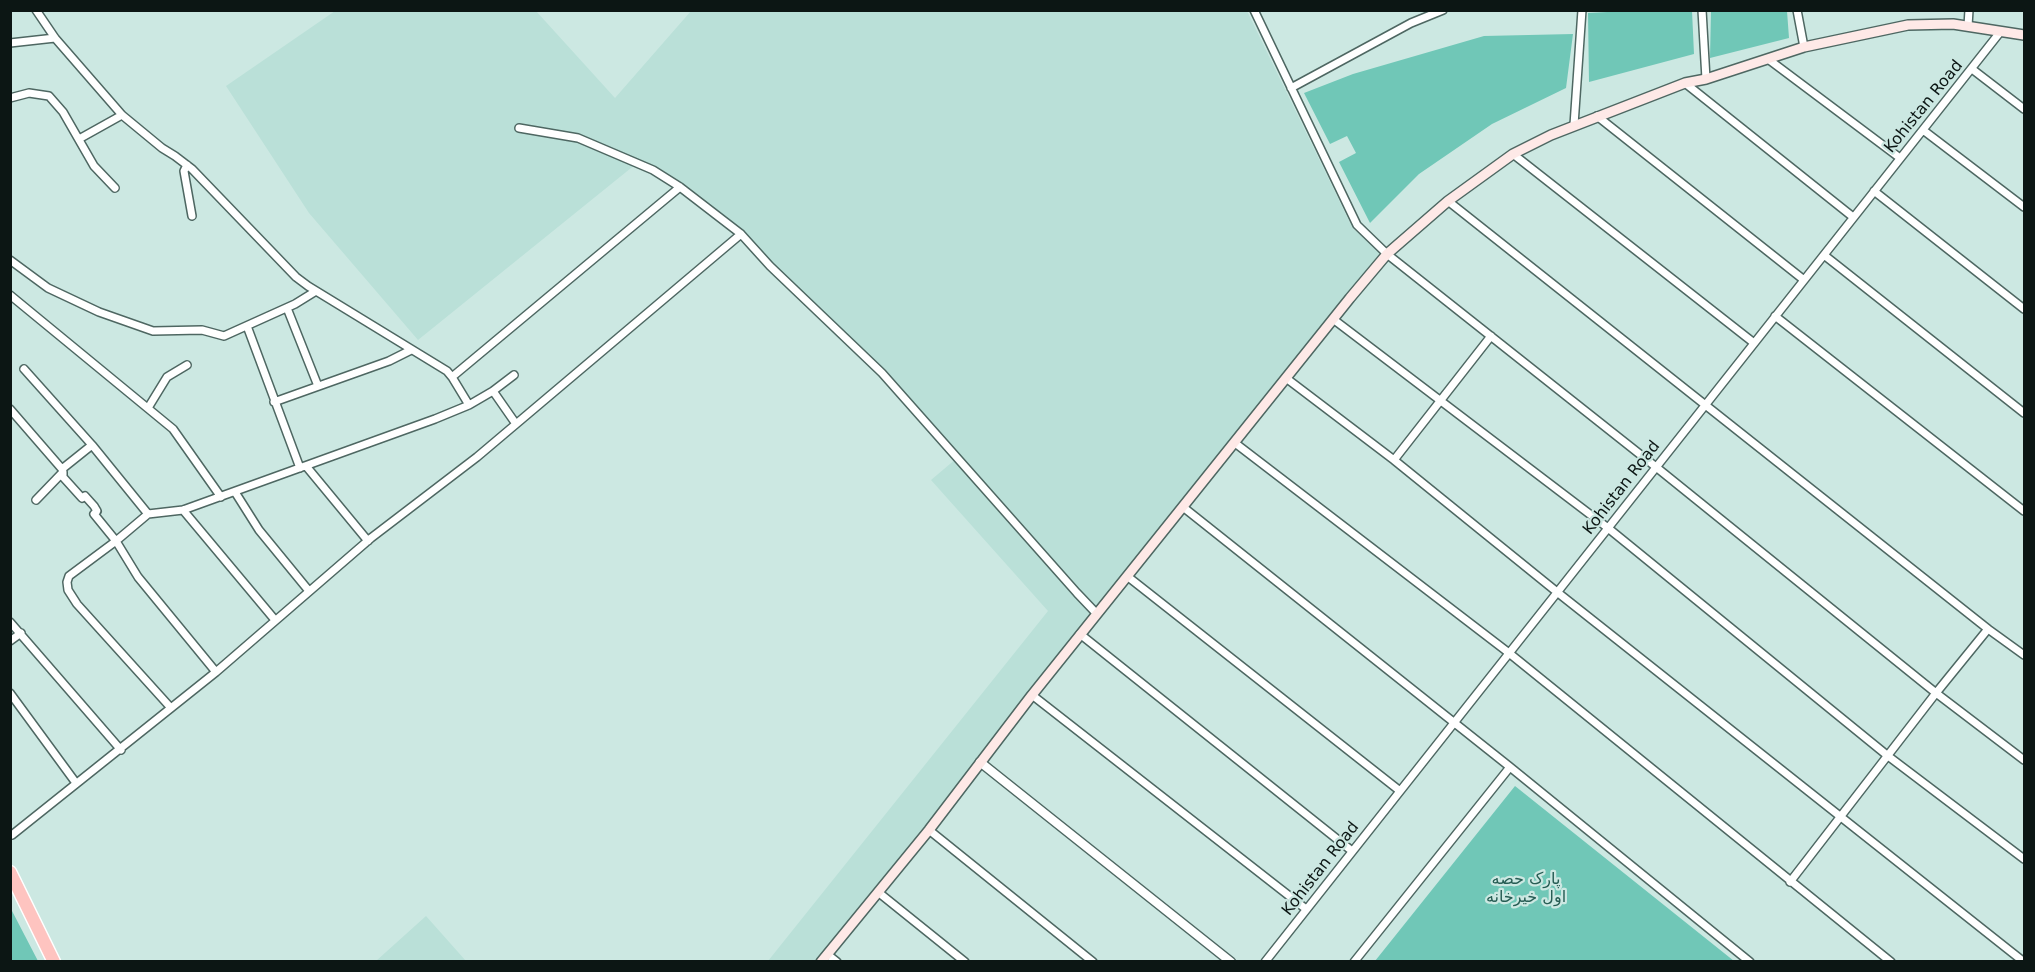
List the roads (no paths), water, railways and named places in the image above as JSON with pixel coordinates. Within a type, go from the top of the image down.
[{"type":"highway","points":[[10,872],[54,962]]},
{"type":"main road","points":[[824,958],[929,830],[1032,694],[1333,319],[1387,254],[1448,201],[1513,154],[1574,125],[1685,83],[1706,79],[1804,47],[1908,25],[1953,24],[2025,34]]},
{"type":"street","points":[[36,10],[55,38],[122,115],[187,165],[296,277],[447,371],[469,405]]},
{"type":"street","points":[[1254,10],[1357,225],[1387,254],[1936,693],[2025,760]]},
{"type":"street","points":[[1291,88],[1429,13],[1443,10]]},
{"type":"street","points":[[1574,125],[1582,10]]},
{"type":"street","points":[[1702,10],[1706,79]]},
{"type":"street","points":[[1797,10],[1804,47]]},
{"type":"street","points":[[1968,26],[1969,10]]},
{"type":"street","name":"Kohistan Road","points":[[1265,962],[2001,31]]},
{"type":"street","points":[[10,43],[55,38]]},
{"type":"street","points":[[1768,59],[1900,158]]},
{"type":"street","points":[[1972,69],[2025,109]]},
{"type":"street","points":[[1685,83],[1853,217]]},
{"type":"street","points":[[10,98],[29,93],[49,96],[63,112],[94,166],[115,188]]},
{"type":"street","points":[[79,139],[122,115]]},
{"type":"street","points":[[1597,116],[1804,280]]},
{"type":"street","points":[[519,128],[578,138],[653,170],[680,187],[741,234],[770,266],[882,373],[1097,614]]},
{"type":"street","points":[[1923,130],[2025,207]]},
{"type":"street","points":[[1513,154],[1754,343]]},
{"type":"street","points":[[187,165],[184,171],[192,216]]},
{"type":"street","points":[[452,377],[680,187]]},
{"type":"street","points":[[1874,191],[2025,309]]},
{"type":"street","points":[[1448,201],[1988,629],[2022,653],[2025,644]]},
{"type":"street","points":[[12,835],[216,672],[368,541],[477,457],[741,234]]},
{"type":"street","points":[[1824,255],[2025,413]]},
{"type":"street","points":[[10,260],[48,288],[99,312],[153,331],[202,330],[224,336],[287,308],[316,291]]},
{"type":"street","points":[[10,295],[173,429],[221,497]]},
{"type":"street","points":[[287,308],[318,386]]},
{"type":"street","points":[[1775,316],[2025,511]]},
{"type":"street","points":[[1333,319],[1608,528],[1888,756],[2025,859]]},
{"type":"street","points":[[247,326],[274,402],[303,467],[368,541]]},
{"type":"street","points":[[1395,460],[1491,336]]},
{"type":"street","points":[[274,402],[388,361],[411,350]]},
{"type":"street","points":[[148,408],[167,377],[187,365]]},
{"type":"street","points":[[24,369],[92,445],[147,514]]},
{"type":"street","points":[[171,708],[77,604],[68,590],[69,576],[116,541],[147,514],[183,510],[469,405],[493,392],[514,375]]},
{"type":"street","points":[[1286,378],[1395,460],[1557,592],[2024,962]]},
{"type":"street","points":[[493,392],[516,424]]},
{"type":"street","points":[[10,409],[63,471],[63,477],[69,485],[82,498],[85,496],[94,506],[97,511],[94,514],[116,541],[138,577],[216,672]]},
{"type":"street","points":[[1235,443],[1509,653],[1890,962]]},
{"type":"street","points":[[36,500],[92,445]]},
{"type":"street","points":[[235,492],[259,530],[309,591]]},
{"type":"street","points":[[1183,507],[1510,767],[1750,962]]},
{"type":"street","points":[[183,510],[275,620]]},
{"type":"street","points":[[1127,576],[1400,790]]},
{"type":"street","points":[[10,622],[121,750]]},
{"type":"street","points":[[1790,882],[1988,629]]},
{"type":"street","points":[[10,641],[21,633]]},
{"type":"street","points":[[1080,634],[1352,851]]},
{"type":"street","points":[[10,693],[76,783]]},
{"type":"street","points":[[1032,694],[1306,909]]},
{"type":"street","points":[[980,762],[1231,962]]},
{"type":"street","points":[[1354,962],[1510,767]]},
{"type":"street","points":[[929,830],[1093,962]]},
{"type":"street","points":[[878,892],[965,962]]},
{"type":"street","points":[[824,958],[837,962]]},
{"type":"park label","name":"پارک حصه اول خیرخانه","points":[[1526,889]]}]
